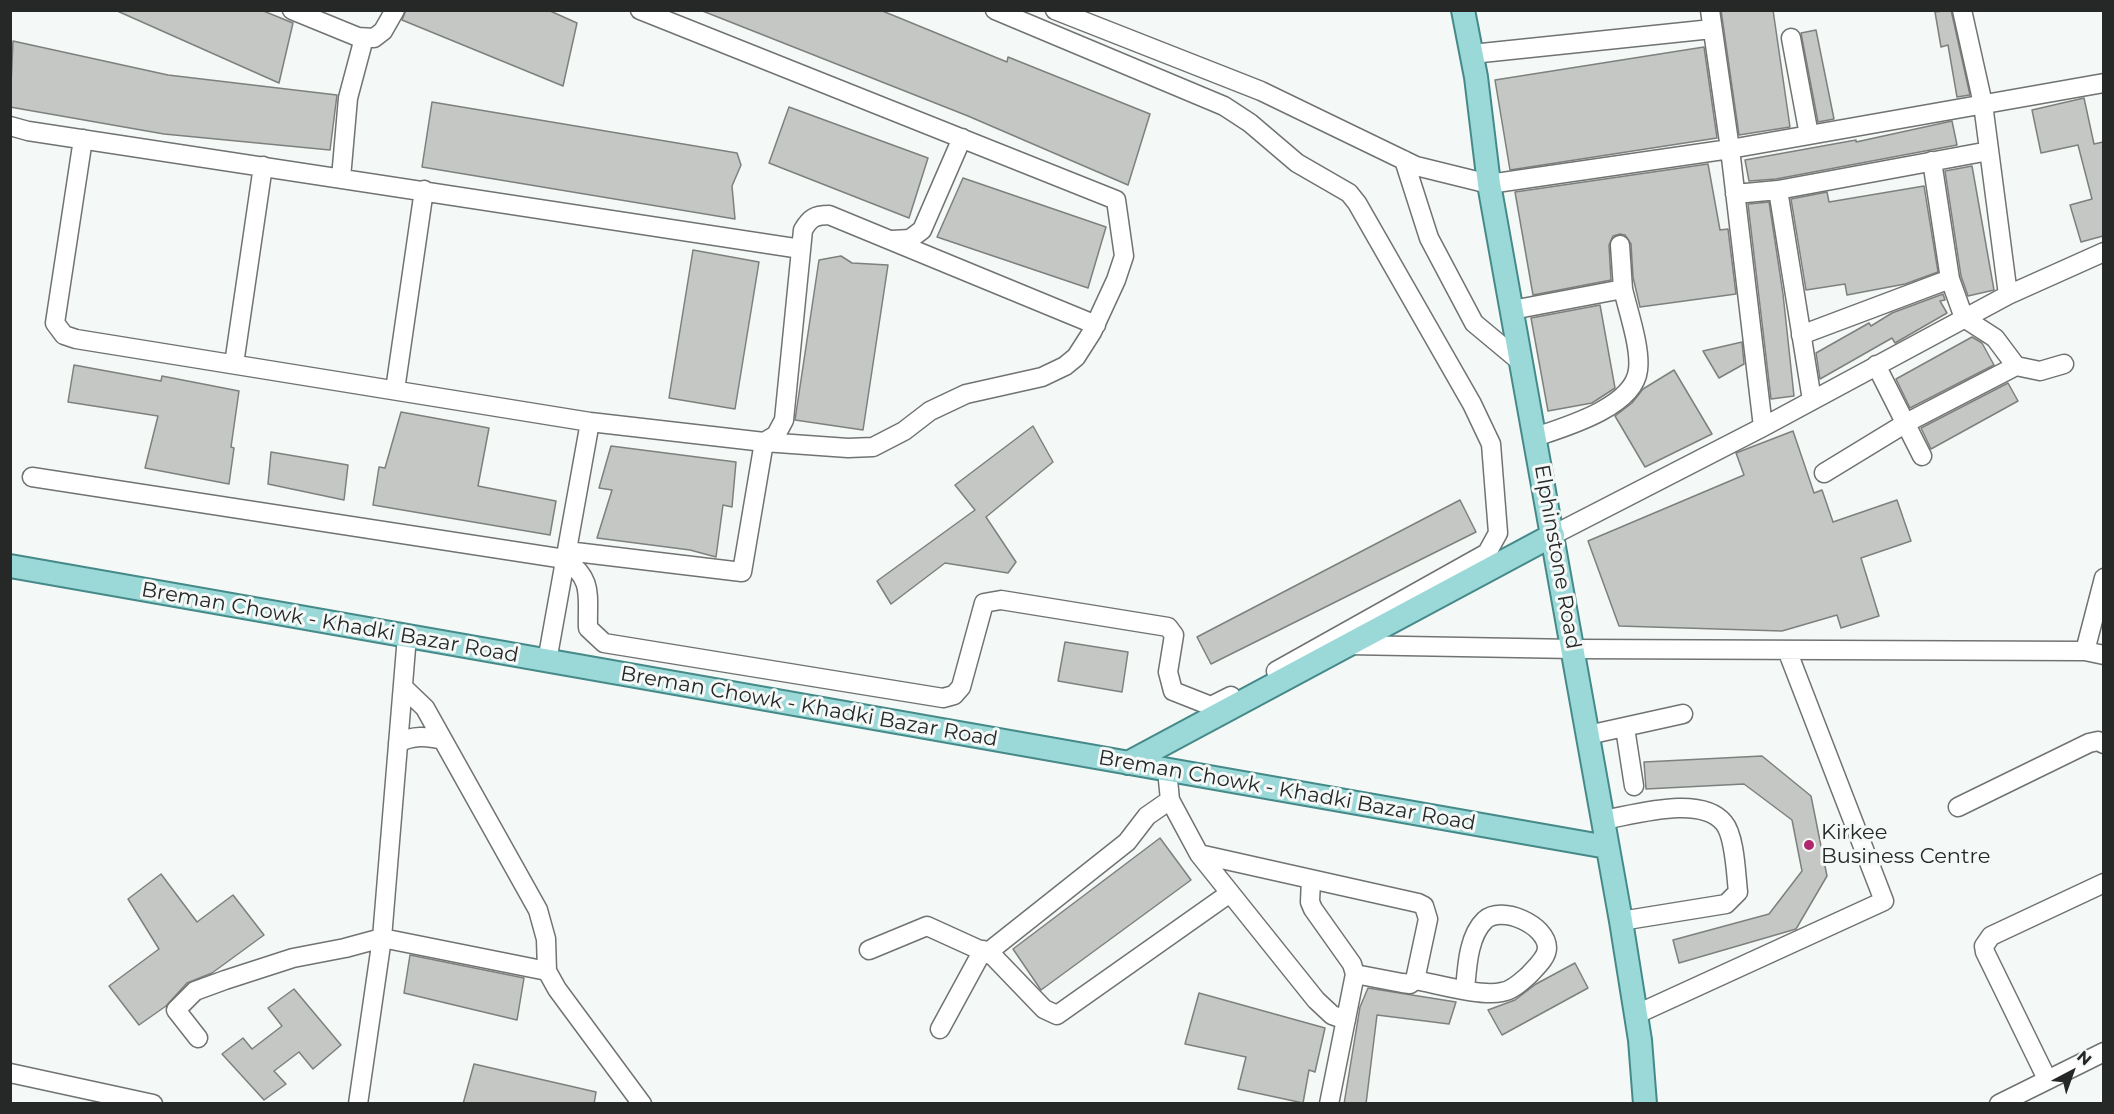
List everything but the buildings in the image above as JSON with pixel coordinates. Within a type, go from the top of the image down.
[{"type":"main road","name":"Elphinstone Road","points":[[1463,10],[1472,54],[1489,184],[1621,921],[1635,1015],[1644,1104]]},
{"type":"main road","points":[[1128,763],[1553,535]]},
{"type":"main road","name":"Breman Chowk - Khadki Bazar Road","points":[[10,566],[1607,847]]},
{"type":"street","points":[[292,10],[364,38],[374,38],[383,31],[395,10]]},
{"type":"street","points":[[83,139],[55,323],[64,335],[76,339],[590,422],[764,442],[848,448],[873,447],[904,431],[930,411],[966,394],[1042,377],[1065,366],[1076,357],[1096,325],[1124,256],[1116,200],[640,10]]},
{"type":"street","points":[[566,555],[586,580],[588,628],[604,643],[943,698],[954,695],[962,687],[984,603],[1001,600],[1168,627],[1174,634],[1168,672],[1173,691],[1211,706],[1487,553],[1498,533],[1491,444],[1472,404],[1349,193],[1297,163],[1250,123],[1224,106],[995,10]]},
{"type":"street","points":[[1055,10],[1261,92],[1416,166],[1489,184],[1730,149],[2103,83]]},
{"type":"street","points":[[1710,10],[1730,149],[1763,427]]},
{"type":"street","points":[[1962,10],[1983,104],[2008,295]]},
{"type":"street","points":[[1472,54],[1712,29]]},
{"type":"street","points":[[341,177],[348,98],[364,38]]},
{"type":"street","points":[[1791,38],[1809,135]]},
{"type":"street","points":[[10,126],[801,249]]},
{"type":"street","points":[[892,240],[910,239],[922,230],[962,138]]},
{"type":"street","points":[[1735,194],[1778,190],[1989,151]]},
{"type":"street","points":[[1404,160],[1429,238],[1474,323],[1521,363]]},
{"type":"street","points":[[1932,161],[1950,279],[1964,318],[1995,338],[2016,366],[2030,371],[2040,371],[2064,364]]},
{"type":"street","points":[[234,364],[263,166]]},
{"type":"street","points":[[394,390],[424,190]]},
{"type":"street","points":[[1778,190],[1812,400]]},
{"type":"street","points":[[764,442],[776,435],[784,420],[803,230],[810,219],[819,215],[829,215],[892,240],[1096,325]]},
{"type":"street","points":[[1535,437],[1590,418],[1636,383],[1639,368],[1623,289],[1620,244]]},
{"type":"street","points":[[1553,535],[1763,427],[2008,295],[2103,252]]},
{"type":"street","points":[[1801,335],[1950,279]]},
{"type":"street","points":[[1512,310],[1623,289]]},
{"type":"street","points":[[1876,365],[1922,456]]},
{"type":"street","points":[[1824,473],[1906,423],[2016,366]]},
{"type":"street","points":[[547,661],[590,422]]},
{"type":"street","points":[[32,477],[566,555],[742,572],[764,442]]},
{"type":"street","points":[[2085,651],[2103,578]]},
{"type":"street","points":[[358,1104],[382,938],[407,636]]},
{"type":"street","points":[[2085,651],[2103,641]]},
{"type":"street","points":[[1348,645],[1574,649],[2085,651],[2103,655]]},
{"type":"street","points":[[1635,1015],[1884,901],[1787,650]]},
{"type":"street","points":[[403,687],[425,708],[538,910],[546,939],[547,971],[557,990],[642,1104]]},
{"type":"street","points":[[1588,735],[1683,714]]},
{"type":"street","points":[[1625,728],[1634,786]]},
{"type":"street","points":[[398,743],[408,738],[428,736],[443,740]]},
{"type":"street","points":[[1958,807],[2089,743],[2098,741],[2103,744]]},
{"type":"street","points":[[1167,770],[1170,800],[1199,854],[1316,1000],[1332,1015],[1346,1020]]},
{"type":"street","points":[[940,1029],[985,951],[1127,842],[1147,816],[1170,800]]},
{"type":"street","points":[[1603,820],[1677,808],[1703,810],[1724,823],[1732,846],[1738,892],[1726,904],[1621,921]]},
{"type":"street","points":[[1199,854],[1424,906],[1428,919],[1415,980],[1410,984],[1355,974]]},
{"type":"street","points":[[1311,879],[1310,902],[1313,909],[1352,964],[1355,974],[1329,1104]]},
{"type":"street","points":[[2047,1079],[1984,946],[1991,936],[2103,883]]},
{"type":"street","points":[[869,950],[927,926],[985,951],[1044,1009],[1057,1015],[1230,892]]},
{"type":"street","points":[[1415,980],[1465,990],[1503,993],[1518,984],[1544,957],[1547,948],[1541,934],[1525,920],[1504,915],[1487,918],[1477,929],[1467,960],[1465,990]]},
{"type":"street","points":[[198,1038],[176,1010],[195,991],[293,958],[382,938],[547,971]]},
{"type":"street","points":[[1999,1104],[2103,1052]]},
{"type":"street","points":[[10,1074],[153,1104]]},
{"type":"place","name":"Kirkee Business Centre","points":[[1809,845]]}]
